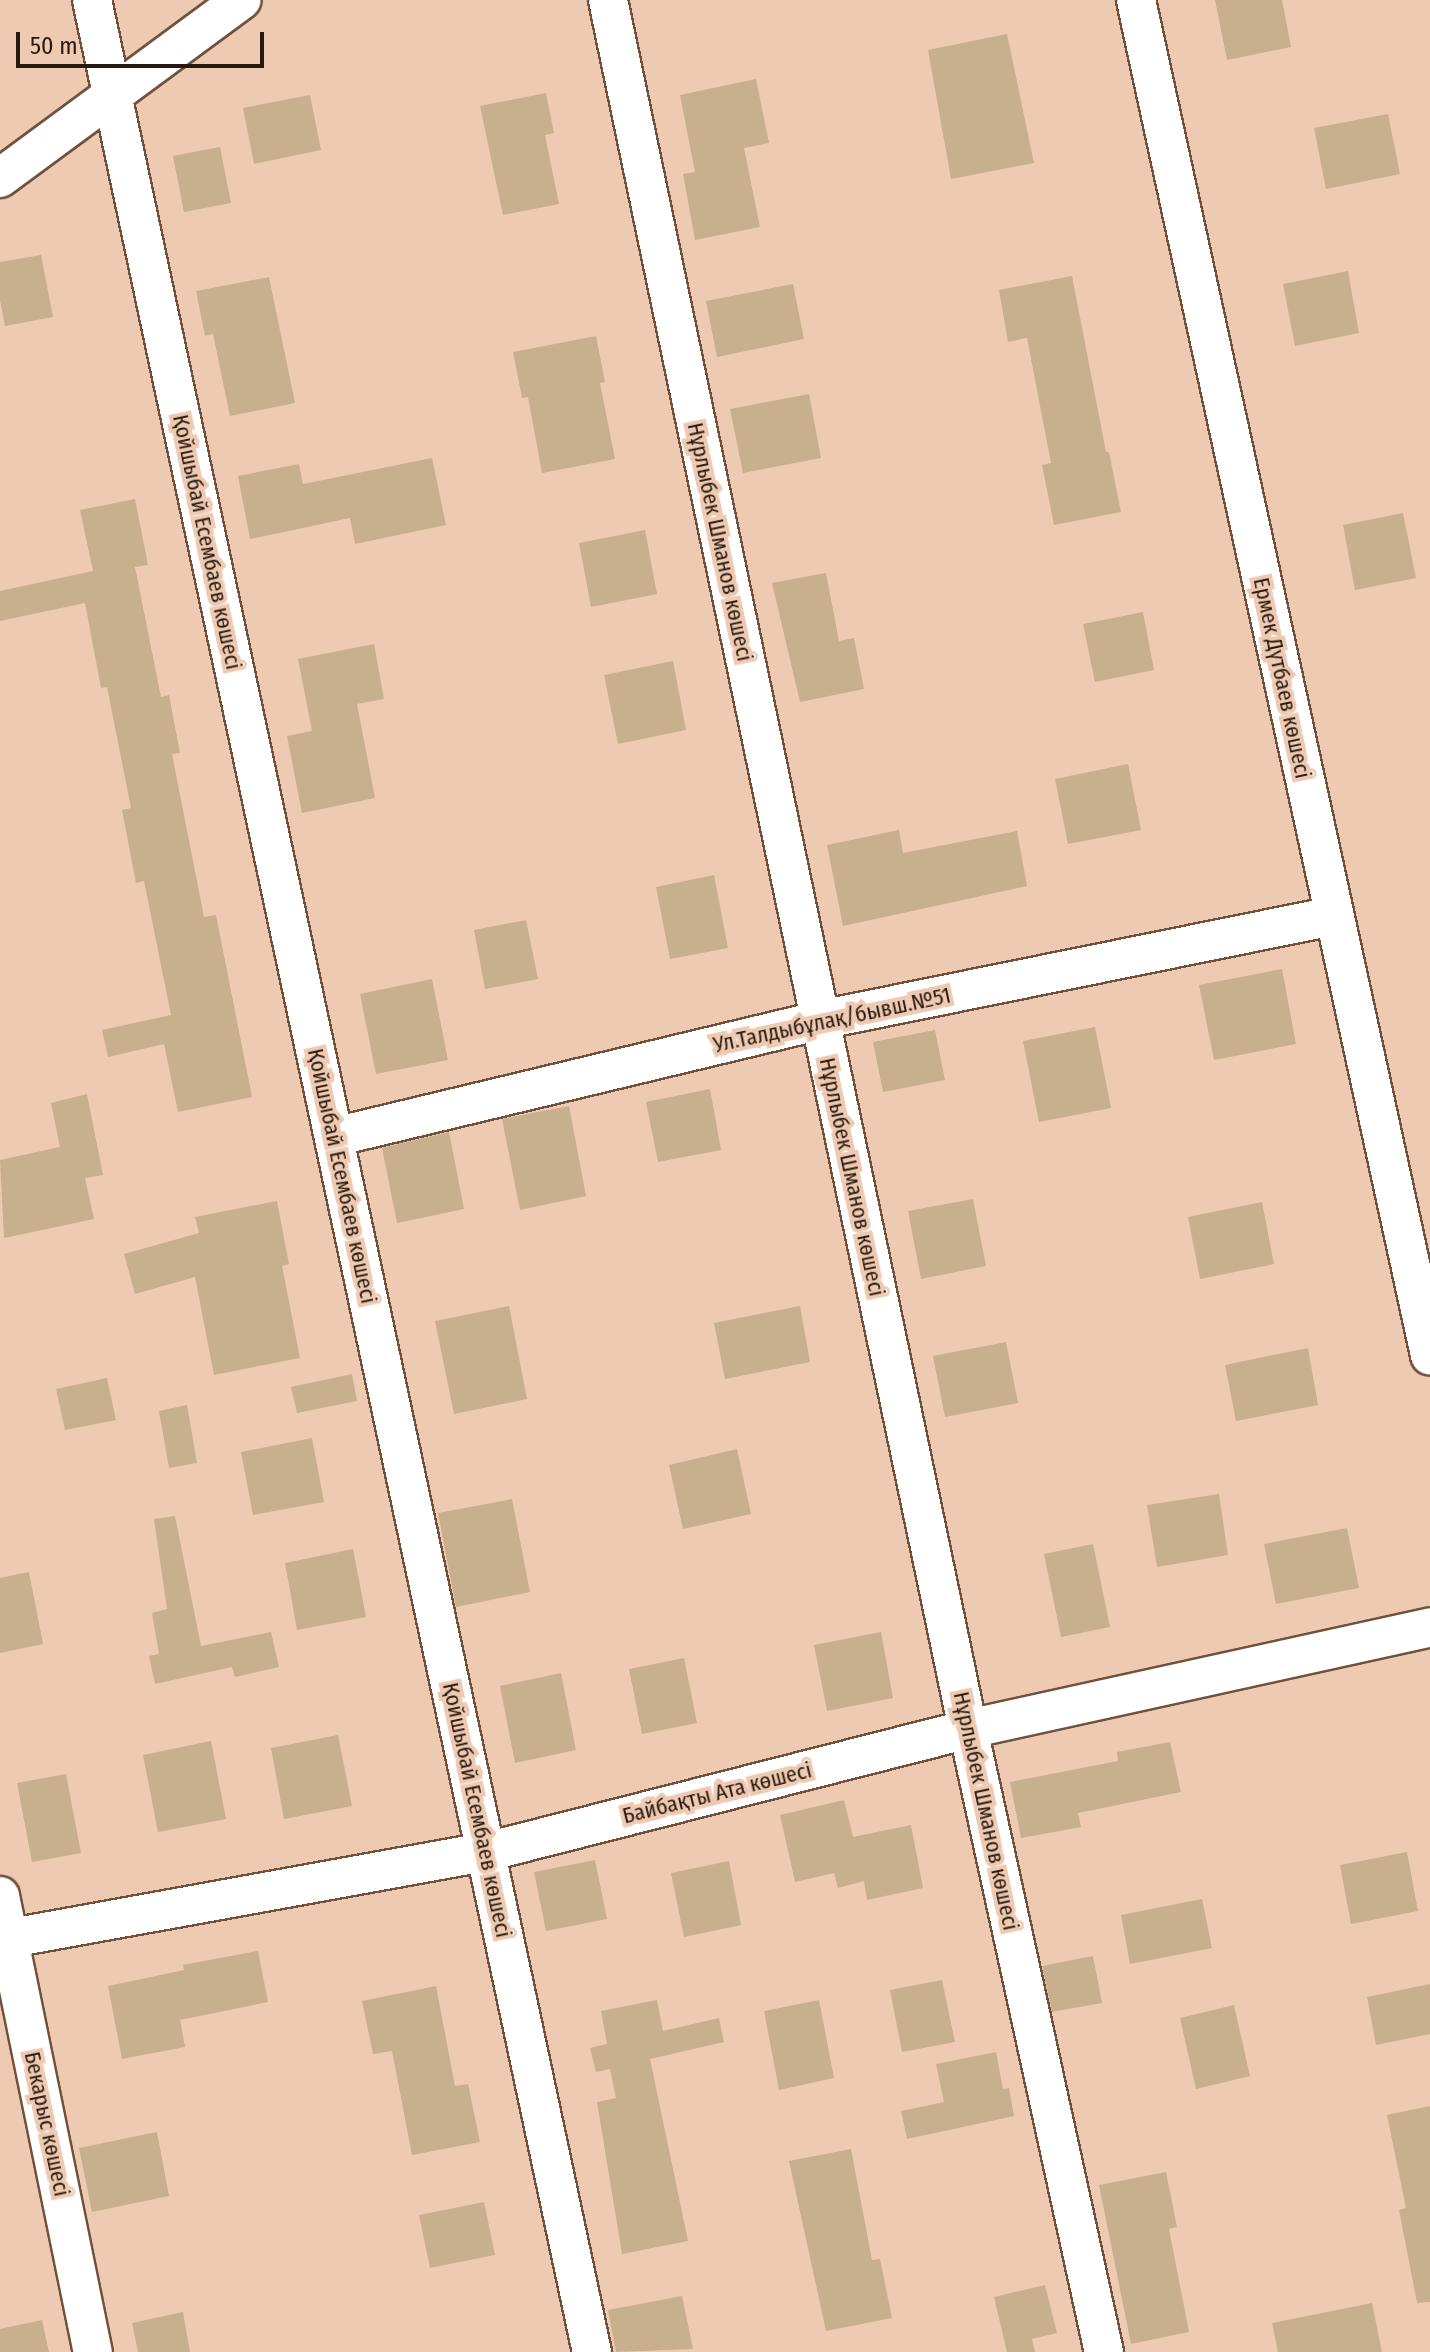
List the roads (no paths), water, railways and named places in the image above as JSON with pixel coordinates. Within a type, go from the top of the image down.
[{"type":"street","name":"Қойшыбай Есембаев көшесі","points":[[92,0],[592,2352]]},
{"type":"street","points":[[0,178],[241,0]]},
{"type":"street","name":"Нұрлыбек Шманов көшесі","points":[[608,0],[968,1729],[1104,2352]]},
{"type":"street","name":"Ермек Дүтбаев көшесi","points":[[1136,0],[1430,1355]]},
{"type":"street","name":"Ул.Талдыбұлақ/бывш.№51","points":[[334,1137],[820,1020],[1333,916]]},
{"type":"street","name":"Байбақты Ата көшесі","points":[[5,1939],[486,1852],[968,1729],[1430,1627]]},
{"type":"street","name":"Бекарыс көшесі","points":[[0,1896],[5,1939],[93,2352]]}]
